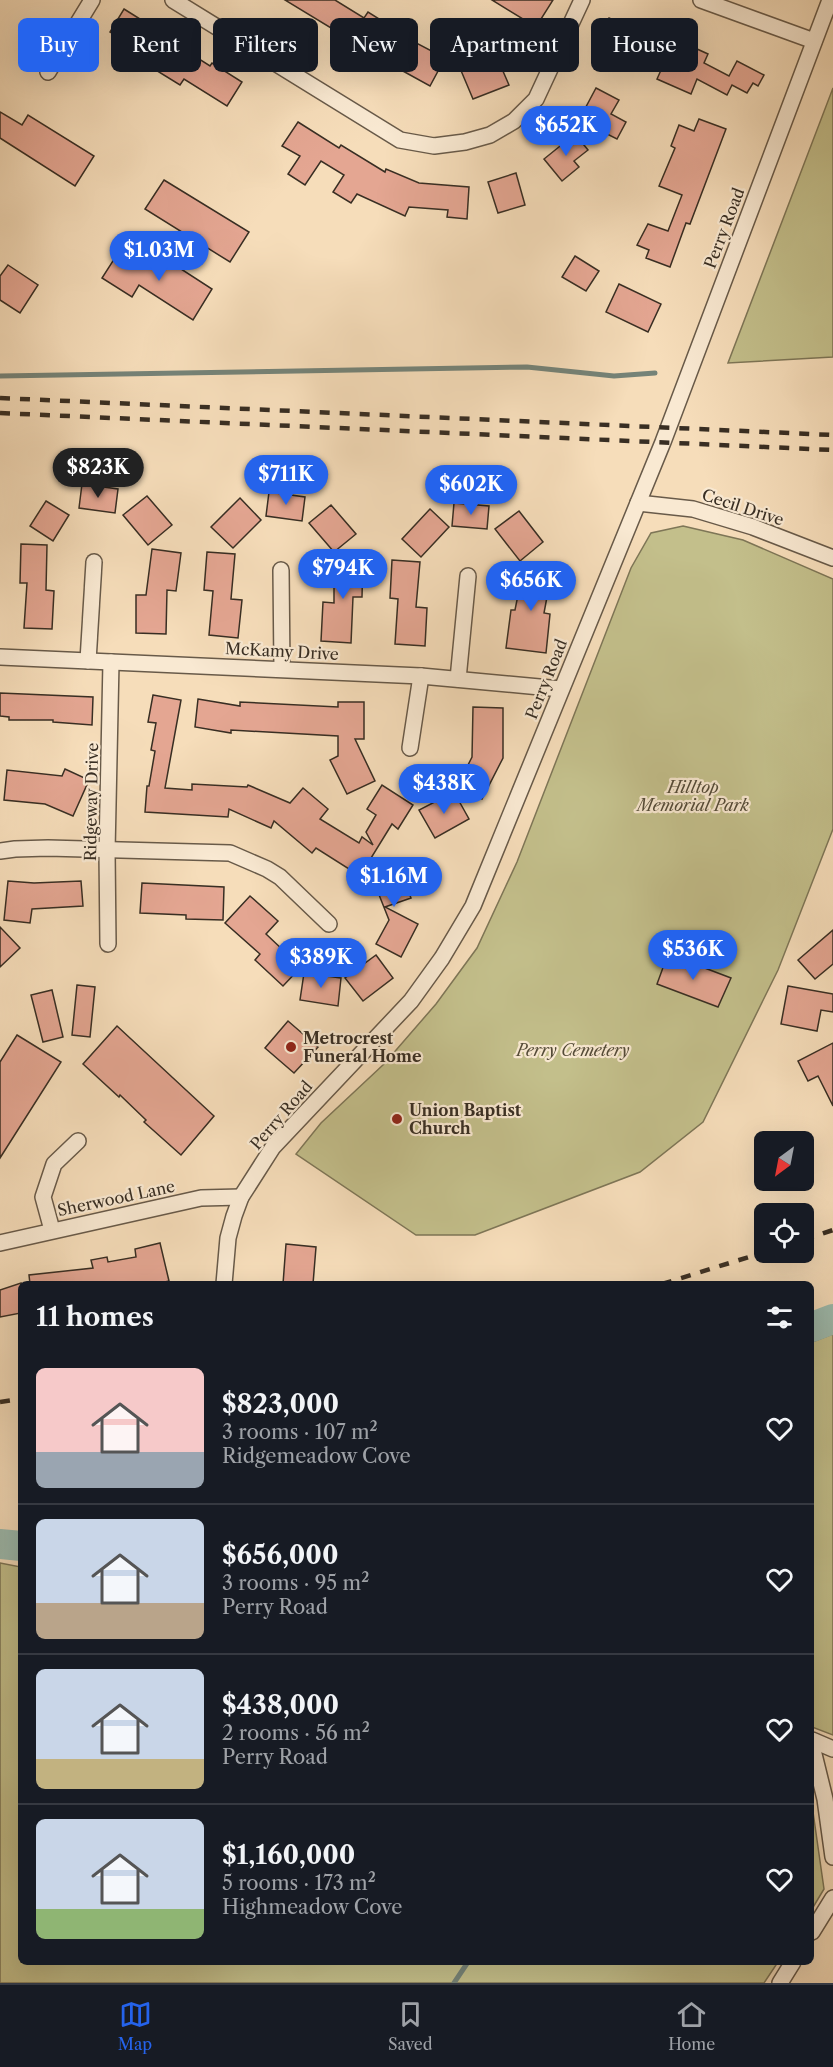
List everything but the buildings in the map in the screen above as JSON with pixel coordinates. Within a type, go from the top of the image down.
[{"type":"street","points":[[81,18],[92,0]]},
{"type":"street","points":[[173,0],[400,140],[434,146],[465,142],[490,135],[514,121],[536,99],[582,0]]},
{"type":"street","points":[[700,0],[813,41]]},
{"type":"street","name":"Perry Road","points":[[224,1281],[228,1238],[241,1197],[273,1147],[411,1001],[442,958],[473,906],[663,442],[830,0]]},
{"type":"street","name":"Cecil Drive","points":[[638,503],[693,509],[753,527],[833,558]]},
{"type":"street","points":[[88,661],[94,562]]},
{"type":"street","points":[[281,570],[282,669]]},
{"type":"street","points":[[458,679],[468,576]]},
{"type":"street","name":"McKamy Drive","points":[[0,657],[421,676],[561,689]]},
{"type":"street","name":"Ridgeway Drive","points":[[108,944],[107,851],[111,662]]},
{"type":"street","points":[[410,748],[421,676]]},
{"type":"street","points":[[0,851],[48,848],[230,853],[280,877],[329,924]]},
{"type":"street","points":[[52,1230],[43,1197],[54,1164],[78,1141]]},
{"type":"street","name":"Sherwood Lane","points":[[0,1244],[52,1230],[201,1198],[241,1197]]},
{"type":"street","points":[[814,1741],[833,1749]]},
{"type":"street","points":[[814,1752],[829,1795],[833,1857]]},
{"type":"street","points":[[814,1929],[833,1898]]},
{"type":"street","points":[[780,1983],[791,1965]]},
{"type":"green space","points":[[833,88],[833,357],[728,363]]},
{"type":"green space","points":[[683,526],[743,540],[833,579],[833,829],[778,970],[703,1122],[640,1172],[475,1235],[416,1235],[296,1154],[321,1123],[384,1064],[436,1004],[477,948],[517,862],[631,568],[651,533]]},
{"type":"green space","points":[[833,1334],[833,1735],[814,1728],[814,1341]]},
{"type":"green space","points":[[0,1563],[18,1566],[18,1965],[776,1965],[764,1983],[0,1983]]},
{"type":"green space","points":[[814,1819],[824,1889],[814,1906]]},
{"type":"waterway","points":[[0,376],[527,367],[614,376],[655,373]]},
{"type":"waterway","points":[[814,1326],[833,1319]]},
{"type":"waterway","points":[[0,1544],[18,1546]]},
{"type":"waterway","points":[[454,1983],[466,1965]]},
{"type":"railway","points":[[0,398],[833,435]]},
{"type":"railway","points":[[0,413],[833,450]]},
{"type":"railway","points":[[814,1237],[833,1230]]},
{"type":"railway","points":[[672,1281],[754,1255]]},
{"type":"railway","points":[[0,1402],[18,1399]]},
{"type":"place","name":"Metrocrest Funeral Home","points":[[291,1047]]},
{"type":"place","name":"Union Baptist Church","points":[[397,1119]]},
{"type":"park label","name":"Hilltop Memorial Park","points":[[693,796]]},
{"type":"park label","name":"Perry Cemetery","points":[[573,1050]]}]
